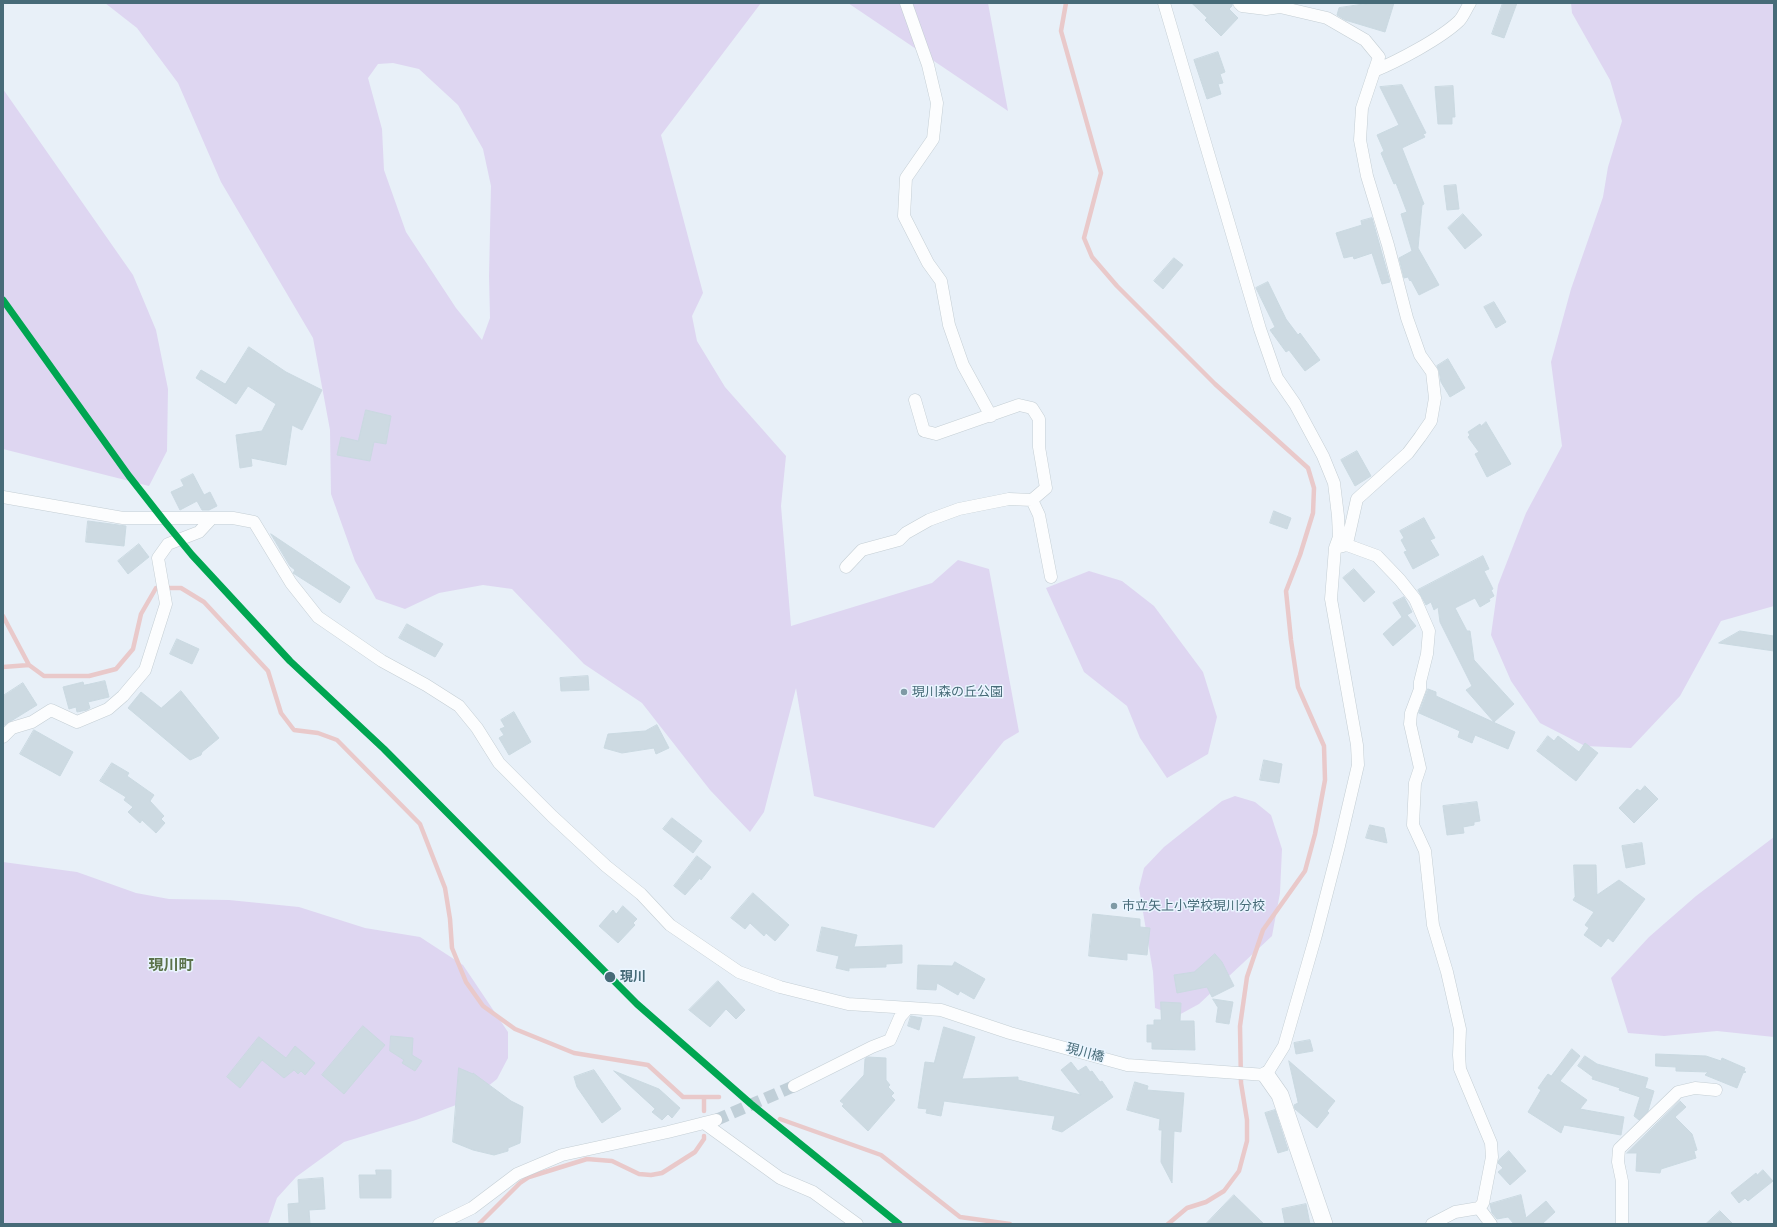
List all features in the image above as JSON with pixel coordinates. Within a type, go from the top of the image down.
[{"type":"street","points":[[906,3],[928,65],[938,103],[933,140],[906,178],[904,216],[928,263],[941,281],[949,325],[963,365],[991,416]]},
{"type":"street","points":[[1164,3],[1260,329],[1272,364],[1277,378],[1295,404],[1323,456],[1334,483],[1338,516],[1331,599],[1357,745],[1358,765],[1339,846],[1296,1008],[1284,1046],[1260,1075],[1280,1095],[1324,1224]]},
{"type":"street","points":[[1239,3],[1242,6],[1266,9],[1279,5],[1327,18],[1365,40],[1379,57],[1362,108],[1360,140],[1367,176],[1388,245],[1407,318],[1420,355],[1432,372],[1436,398],[1431,421],[1420,437],[1402,458],[1357,499],[1348,539],[1337,542]]},
{"type":"street","points":[[1374,70],[1390,64],[1445,33],[1460,20],[1470,3]]},
{"type":"street","points":[[846,567],[862,550],[899,540],[906,533],[929,520],[959,509],[1009,499],[1032,500],[1046,488],[1039,447],[1039,419],[1032,408],[1019,405],[936,434],[924,431],[915,400]]},
{"type":"street","points":[[3,497],[123,518],[212,518]]},
{"type":"street","points":[[1032,500],[1039,515],[1051,577]]},
{"type":"street","points":[[3,737],[12,728],[32,722],[51,710],[77,722],[108,709],[123,696],[145,670],[166,604],[158,558],[168,544],[199,532],[212,518]]},
{"type":"street","name":"現川橋","points":[[212,518],[233,518],[254,522],[291,583],[318,617],[382,661],[426,685],[459,706],[477,728],[499,763],[546,810],[606,866],[641,894],[670,925],[707,952],[739,972],[780,987],[848,1004],[941,1010],[1010,1033],[1127,1065],[1260,1075]]},
{"type":"street","points":[[1337,542],[1377,556],[1400,580],[1415,599],[1429,630],[1427,654],[1420,682],[1420,689],[1411,713],[1410,724],[1420,768],[1415,783],[1413,825],[1425,851],[1433,925],[1447,972],[1460,1029],[1460,1069],[1490,1143],[1492,1157],[1483,1203],[1479,1208],[1455,1212],[1432,1224]]},
{"type":"street","points":[[794,1086],[890,1040],[900,1017],[908,1008]]},
{"type":"street","points":[[1622,1224],[1622,1181],[1618,1162],[1619,1149],[1678,1092],[1695,1088],[1716,1090]]},
{"type":"street","points":[[439,1224],[472,1208],[517,1174],[562,1155],[710,1121],[780,1178],[813,1192],[857,1224]]},
{"type":"street","points":[[1479,1208],[1491,1224]]},
{"type":"shaded area","points":[[105,3],[761,3],[661,135],[703,293],[692,316],[697,341],[725,387],[786,456],[781,506],[791,626],[932,583],[958,560],[989,569],[1019,732],[1004,741],[934,828],[814,796],[796,688],[764,812],[750,832],[710,790],[642,703],[584,664],[512,589],[483,585],[439,593],[405,609],[376,599],[355,561],[331,494],[330,430],[313,338],[221,182],[178,83],[137,28]],"holes":[[[393,63],[419,69],[458,105],[483,149],[491,186],[489,276],[490,318],[482,340],[456,308],[406,232],[384,170],[382,129],[368,78],[378,64]]]},
{"type":"shaded area","points":[[848,3],[988,3],[1008,111]]},
{"type":"shaded area","points":[[1571,3],[1774,3],[1774,606],[1721,621],[1680,696],[1631,748],[1585,746],[1540,723],[1511,681],[1491,635],[1498,585],[1526,513],[1562,446],[1551,362],[1571,289],[1603,197],[1608,167],[1622,121],[1610,80],[1572,13]]},
{"type":"shaded area","points":[[3,89],[133,275],[156,330],[168,389],[167,451],[149,486],[3,449]]},
{"type":"shaded area","points":[[1089,571],[1122,581],[1154,606],[1203,672],[1217,717],[1208,754],[1167,778],[1140,738],[1127,706],[1084,672],[1046,588]]},
{"type":"shaded area","points":[[1235,796],[1255,802],[1271,815],[1282,849],[1280,893],[1272,936],[1199,1004],[1177,1016],[1155,1008],[1153,972],[1139,888],[1144,868],[1164,847],[1222,801]]},
{"type":"shaded area","points":[[1774,837],[1774,1037],[1717,1031],[1664,1036],[1628,1033],[1611,978],[1649,937],[1696,896]]},
{"type":"shaded area","points":[[3,862],[77,872],[136,893],[169,899],[229,900],[299,907],[365,928],[420,937],[463,965],[508,1032],[508,1058],[497,1079],[472,1099],[416,1120],[344,1142],[296,1177],[277,1198],[268,1224],[3,1224]]},
{"type":"building","points":[[1192,3],[1232,3],[1232,6],[1229,9],[1238,18],[1221,36],[1205,20],[1207,18]]},
{"type":"building","points":[[1371,3],[1394,3],[1385,32],[1345,20],[1337,15],[1339,8]]},
{"type":"building","points":[[1503,3],[1517,3],[1504,38],[1492,34]]},
{"type":"building","points":[[1218,52],[1225,72],[1220,74],[1223,83],[1218,84],[1221,94],[1207,99],[1194,60]]},
{"type":"building","points":[[1402,85],[1426,133],[1423,134],[1425,137],[1402,148],[1424,204],[1422,205],[1418,248],[1439,285],[1419,295],[1411,280],[1410,281],[1408,277],[1404,278],[1399,258],[1412,251],[1401,214],[1407,212],[1396,183],[1394,184],[1381,153],[1384,151],[1377,135],[1399,125],[1380,87]]},
{"type":"building","points":[[1453,86],[1455,117],[1452,117],[1452,124],[1438,124],[1435,87]]},
{"type":"building","points":[[1456,185],[1459,209],[1447,210],[1444,186]]},
{"type":"building","points":[[1463,214],[1482,235],[1465,249],[1448,228]]},
{"type":"building","points":[[1372,218],[1390,282],[1382,284],[1372,253],[1354,259],[1353,256],[1344,258],[1336,233],[1362,225],[1361,221]]},
{"type":"building","points":[[1174,258],[1183,265],[1163,289],[1154,281]]},
{"type":"building","points":[[1268,282],[1286,319],[1298,335],[1300,333],[1320,360],[1305,371],[1289,350],[1286,352],[1270,330],[1275,327],[1256,288]]},
{"type":"building","points":[[1494,302],[1506,322],[1496,328],[1484,307]]},
{"type":"building","points":[[249,347],[286,372],[322,390],[302,430],[292,425],[286,465],[251,458],[252,466],[240,468],[236,435],[262,431],[276,404],[248,386],[236,404],[196,378],[201,370],[225,384]]},
{"type":"building","points":[[1448,359],[1465,388],[1450,397],[1441,382],[1437,366]]},
{"type":"building","points":[[366,410],[391,416],[386,444],[374,442],[370,461],[337,455],[341,437],[358,441]]},
{"type":"building","points":[[1486,422],[1511,464],[1487,477],[1475,454],[1479,452],[1468,437],[1470,435],[1468,432]]},
{"type":"building","points":[[1357,451],[1371,476],[1355,486],[1341,460]]},
{"type":"building","points":[[193,474],[204,495],[210,492],[217,506],[209,510],[202,510],[197,501],[180,510],[171,492],[184,486],[181,480]]},
{"type":"building","points":[[1274,511],[1291,518],[1287,529],[1270,523]]},
{"type":"building","points":[[1424,518],[1435,538],[1430,540],[1439,555],[1413,569],[1404,552],[1407,551],[1401,540],[1404,538],[1400,531]]},
{"type":"building","points":[[88,521],[126,526],[124,546],[86,542]]},
{"type":"building","points":[[271,534],[350,587],[340,603],[293,573],[295,570],[290,566]]},
{"type":"building","points":[[139,544],[149,557],[128,574],[118,561]]},
{"type":"building","points":[[1483,556],[1489,569],[1484,571],[1493,589],[1491,590],[1494,596],[1489,599],[1490,601],[1480,607],[1475,598],[1455,608],[1467,631],[1470,631],[1474,660],[1514,704],[1494,722],[1466,690],[1472,686],[1440,622],[1438,607],[1434,610],[1431,602],[1426,605],[1418,590]]},
{"type":"building","points":[[1354,569],[1375,592],[1364,602],[1343,578]]},
{"type":"building","points":[[1404,597],[1412,612],[1407,615],[1416,626],[1393,646],[1383,634],[1402,617],[1393,603]]},
{"type":"building","points":[[407,624],[443,644],[435,657],[399,638]]},
{"type":"building","points":[[1740,631],[1774,636],[1774,651],[1719,643]]},
{"type":"building","points":[[177,639],[199,649],[192,664],[170,654]]},
{"type":"building","points":[[588,676],[589,690],[561,691],[560,678]]},
{"type":"building","points":[[105,681],[109,697],[88,702],[90,708],[87,710],[77,712],[76,707],[69,709],[63,687],[83,682],[84,685]]},
{"type":"building","points":[[23,683],[37,705],[3,726],[3,696]]},
{"type":"building","points":[[1428,689],[1436,692],[1436,696],[1515,732],[1508,749],[1475,735],[1472,743],[1458,737],[1460,731],[1419,713]]},
{"type":"building","points":[[181,691],[219,738],[202,752],[201,755],[190,760],[128,708],[141,692],[161,708]]},
{"type":"building","points":[[514,712],[531,742],[509,755],[499,738],[504,735],[500,729],[505,727],[501,720]]},
{"type":"building","points":[[657,725],[669,748],[656,754],[654,748],[622,753],[604,748],[608,734],[645,731]]},
{"type":"building","points":[[34,730],[73,752],[60,776],[20,754]]},
{"type":"building","points":[[1548,736],[1554,741],[1558,736],[1579,752],[1585,743],[1598,753],[1576,781],[1537,751]]},
{"type":"building","points":[[1264,760],[1282,764],[1279,783],[1260,780]]},
{"type":"building","points":[[112,763],[129,773],[127,776],[154,795],[150,801],[164,816],[161,819],[165,823],[156,833],[142,820],[140,823],[128,812],[133,807],[124,800],[126,797],[100,781]]},
{"type":"building","points":[[1645,786],[1658,799],[1634,823],[1619,808],[1637,789],[1640,791]]},
{"type":"building","points":[[1477,802],[1480,821],[1474,822],[1474,825],[1463,827],[1464,833],[1447,835],[1443,806]]},
{"type":"building","points":[[672,818],[702,841],[693,853],[663,829]]},
{"type":"building","points":[[1370,825],[1384,828],[1387,843],[1366,838]]},
{"type":"building","points":[[1642,843],[1645,864],[1626,868],[1622,846]]},
{"type":"building","points":[[697,856],[711,867],[701,880],[700,878],[685,895],[674,886]]},
{"type":"building","points":[[1574,865],[1596,865],[1597,895],[1619,880],[1645,899],[1613,942],[1608,938],[1601,947],[1584,935],[1589,928],[1585,925],[1594,912],[1573,900],[1575,897]]},
{"type":"building","points":[[753,893],[789,925],[775,941],[766,933],[764,936],[750,923],[745,929],[731,918]]},
{"type":"building","points":[[623,906],[637,919],[633,923],[635,925],[618,943],[599,926],[613,910],[616,914]]},
{"type":"building","points":[[1093,914],[1140,919],[1140,927],[1150,928],[1147,955],[1127,953],[1127,960],[1089,956]]},
{"type":"building","points":[[822,927],[857,935],[854,947],[902,945],[902,963],[886,964],[886,967],[849,968],[849,971],[836,968],[839,956],[817,951]]},
{"type":"building","points":[[1215,954],[1222,962],[1234,986],[1212,997],[1207,987],[1177,993],[1174,975],[1194,972]]},
{"type":"building","points":[[955,962],[985,979],[974,999],[960,991],[958,995],[937,983],[936,990],[917,989],[918,965],[952,966]]},
{"type":"building","points":[[718,981],[745,1010],[736,1019],[726,1009],[710,1027],[689,1010]]},
{"type":"building","points":[[1213,999],[1233,1002],[1229,1024],[1216,1022],[1218,1008]]},
{"type":"building","points":[[1161,1002],[1181,1003],[1180,1021],[1194,1021],[1195,1050],[1152,1049],[1152,1042],[1147,1042],[1147,1025],[1154,1025],[1154,1020],[1161,1020]]},
{"type":"building","points":[[911,1016],[922,1018],[919,1030],[908,1026]]},
{"type":"building","points":[[363,1026],[385,1045],[344,1094],[322,1075]]},
{"type":"building","points":[[944,1027],[975,1037],[962,1079],[1018,1077],[1018,1080],[1081,1095],[1061,1070],[1071,1062],[1078,1071],[1086,1066],[1090,1072],[1092,1071],[1100,1082],[1102,1081],[1113,1097],[1062,1132],[1052,1129],[1055,1116],[944,1101],[941,1116],[926,1113],[927,1109],[918,1108],[925,1062],[934,1063]]},
{"type":"building","points":[[391,1036],[413,1038],[412,1055],[422,1061],[415,1071],[402,1063],[404,1060],[390,1051]]},
{"type":"building","points":[[259,1037],[286,1058],[295,1046],[315,1063],[305,1075],[301,1071],[298,1074],[294,1070],[284,1078],[262,1060],[240,1088],[227,1077]]},
{"type":"building","points":[[1310,1040],[1313,1051],[1296,1054],[1294,1043]]},
{"type":"building","points":[[1572,1049],[1580,1056],[1560,1081],[1587,1100],[1580,1109],[1624,1117],[1621,1135],[1564,1125],[1561,1133],[1528,1112],[1541,1090],[1538,1088],[1548,1074],[1551,1076]]},
{"type":"building","points":[[1656,1054],[1706,1056],[1721,1061],[1722,1058],[1745,1068],[1744,1071],[1746,1072],[1743,1073],[1737,1088],[1705,1075],[1708,1072],[1676,1071],[1676,1067],[1656,1066]]},
{"type":"building","points":[[1585,1056],[1597,1064],[1648,1078],[1645,1088],[1654,1091],[1648,1111],[1639,1120],[1634,1116],[1640,1097],[1619,1090],[1620,1088],[1592,1079],[1593,1077],[1578,1066]]},
{"type":"building","points":[[868,1057],[886,1058],[886,1080],[890,1085],[888,1087],[894,1093],[891,1096],[895,1100],[868,1131],[842,1106],[844,1104],[840,1101],[864,1075],[865,1059]]},
{"type":"building","points":[[1289,1061],[1335,1101],[1327,1111],[1329,1113],[1317,1128],[1295,1109],[1294,1105],[1298,1103]]},
{"type":"building","points":[[459,1068],[473,1073],[511,1101],[523,1107],[520,1143],[508,1148],[508,1151],[494,1155],[473,1150],[453,1142]]},
{"type":"building","points":[[594,1070],[621,1109],[602,1123],[577,1087],[574,1077]]},
{"type":"building","points":[[614,1071],[659,1089],[680,1108],[672,1118],[668,1114],[662,1120],[652,1112],[655,1109]]},
{"type":"building","points":[[1135,1082],[1148,1086],[1147,1090],[1184,1093],[1181,1132],[1174,1131],[1172,1183],[1161,1162],[1162,1130],[1159,1130],[1160,1119],[1127,1110]]},
{"type":"building","points":[[1680,1101],[1686,1107],[1675,1117],[1692,1134],[1697,1150],[1694,1151],[1696,1158],[1661,1169],[1660,1173],[1636,1171],[1637,1153],[1627,1153]]},
{"type":"building","points":[[1275,1110],[1288,1150],[1278,1153],[1265,1113]]},
{"type":"building","points":[[1509,1151],[1526,1171],[1510,1185],[1498,1172],[1503,1168],[1498,1163],[1499,1160]]},
{"type":"building","points":[[376,1170],[391,1170],[391,1198],[360,1198],[359,1175],[376,1175]]},
{"type":"building","points":[[1763,1170],[1773,1181],[1748,1201],[1745,1198],[1739,1203],[1731,1193],[1756,1173],[1757,1175]]},
{"type":"building","points":[[323,1178],[325,1209],[309,1210],[310,1224],[289,1224],[288,1204],[299,1203],[298,1180]]},
{"type":"building","points":[[1234,1195],[1264,1224],[1206,1224]]},
{"type":"building","points":[[1521,1195],[1526,1218],[1546,1201],[1555,1212],[1542,1224],[1514,1224],[1508,1217],[1497,1219],[1492,1213],[1490,1204]]},
{"type":"building","points":[[1306,1204],[1310,1224],[1285,1224],[1282,1209]]},
{"type":"building","points":[[1720,1211],[1733,1224],[1706,1224]]},
{"type":"waterway","points":[[1066,3],[1061,31],[1101,173],[1084,238],[1092,257],[1117,286],[1215,384],[1308,468],[1314,488],[1313,513],[1300,555],[1286,591],[1298,687],[1324,746],[1325,780],[1315,834],[1305,871],[1263,930],[1247,977],[1240,1026],[1241,1083],[1247,1120],[1247,1141],[1239,1171],[1224,1191],[1206,1202],[1187,1208],[1168,1224]]},
{"type":"waterway","points":[[3,616],[29,665],[44,676],[89,676],[116,669],[133,649],[141,614],[156,588],[181,588],[204,602],[268,671],[281,713],[294,730],[318,733],[337,740],[420,824],[445,888],[450,919],[452,948],[466,982],[483,1006],[515,1029],[574,1053],[648,1065],[683,1097],[719,1097]]},
{"type":"waterway","points":[[3,667],[29,665]]},
{"type":"waterway","points":[[704,1097],[704,1111]]},
{"type":"waterway","points":[[780,1119],[881,1155],[960,1217],[1010,1224]]},
{"type":"waterway","points":[[479,1224],[520,1183],[529,1177],[587,1159],[612,1161],[639,1174],[651,1175],[662,1173],[695,1152],[704,1139],[704,1136]]},
{"type":"tunnel","points":[[716,1120],[794,1086]]},
{"type":"transit line","points":[[3,300],[129,476],[165,522],[192,555],[290,661],[384,749],[637,1004],[751,1104],[899,1224]]},
{"type":"place","name":"現川森の丘公園","points":[[904,692]]},
{"type":"place","name":"市立矢上小学校現川分校","points":[[1114,906]]},
{"type":"place","name":"現川","points":[[610,977]]},
{"type":"district","name":"現川町","points":[[171,966]]}]
